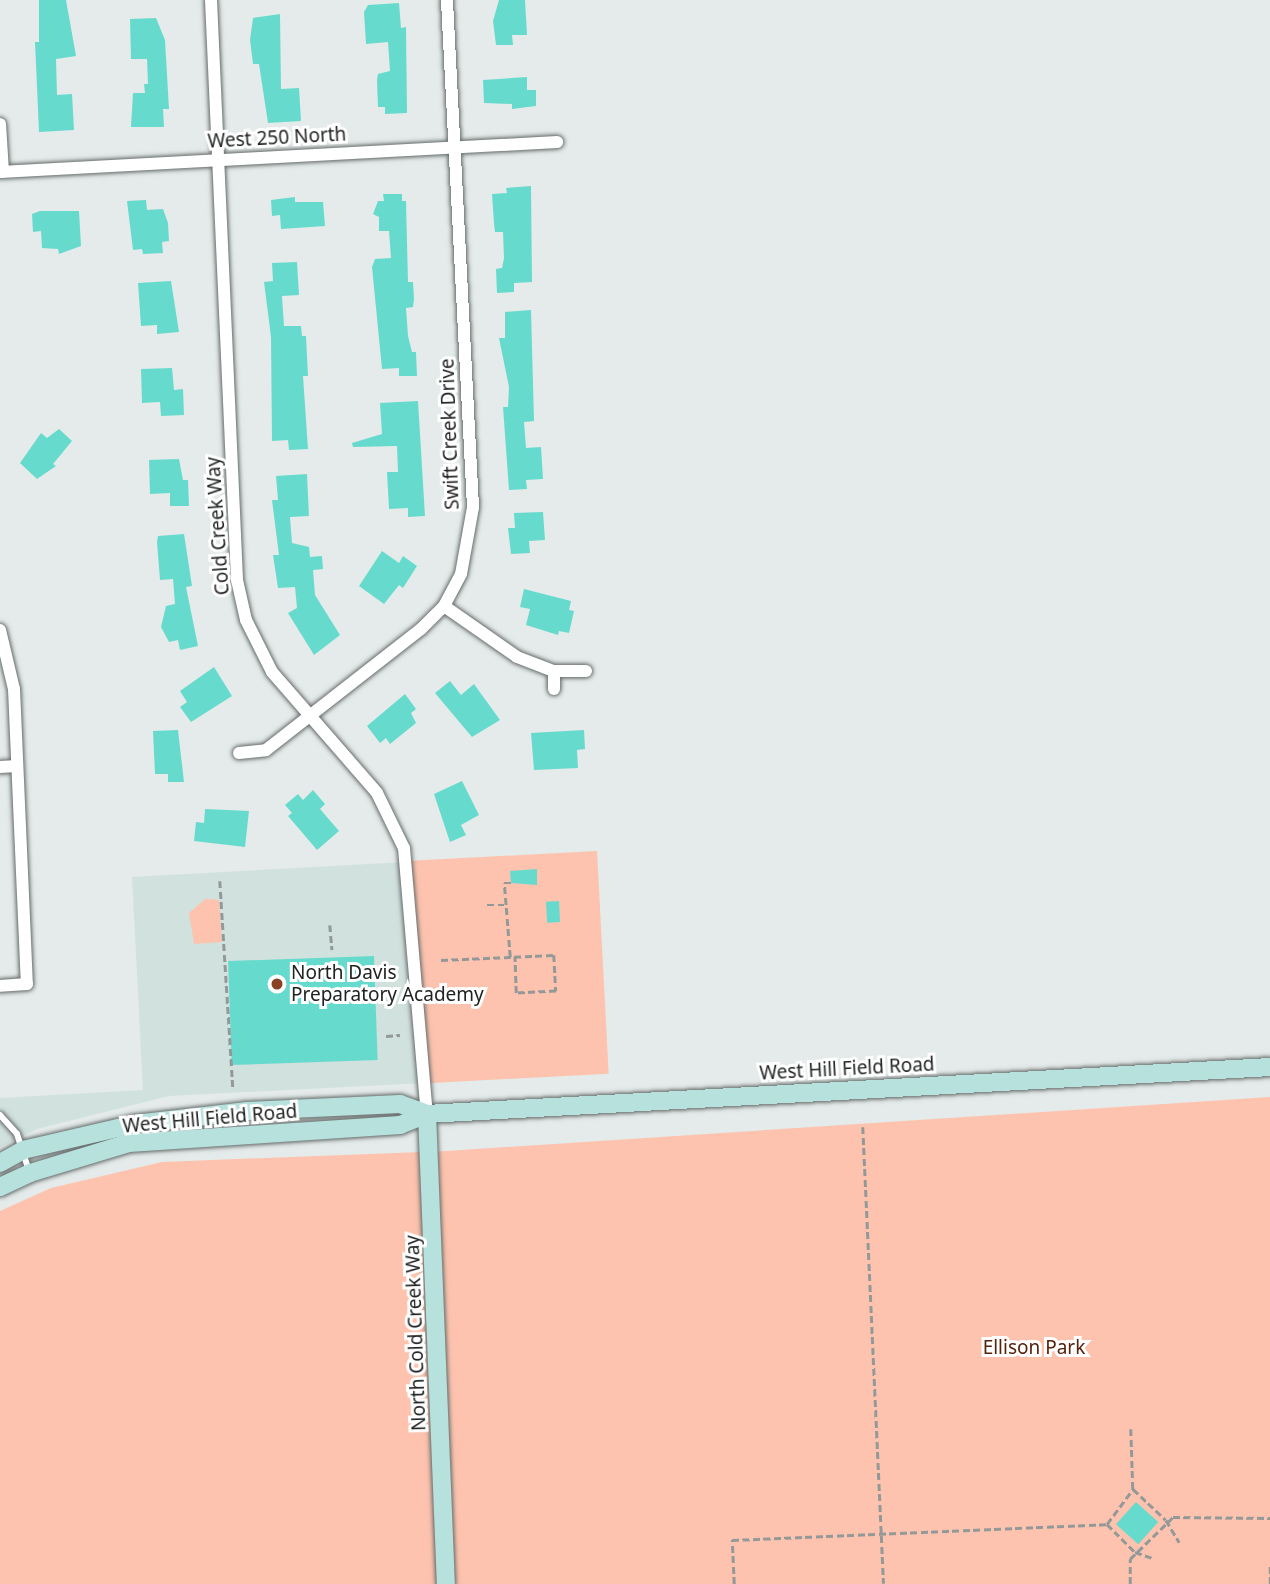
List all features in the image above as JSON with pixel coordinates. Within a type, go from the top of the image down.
[{"type":"main road","name":"West Hill Field Road","points":[[0,1187],[30,1173],[129,1143],[400,1125],[427,1114],[1270,1067]]},
{"type":"main road","name":"West Hill Field Road","points":[[0,1163],[23,1150],[135,1124],[247,1111],[400,1104],[427,1114]]},
{"type":"main road","name":"North Cold Creek Way","points":[[427,1114],[446,1584]]},
{"type":"street","name":"Cold Creek Way","points":[[211,0],[237,580],[257,645],[272,672],[377,793],[404,848],[426,1080]]},
{"type":"street","name":"Swift Creek Drive","points":[[239,753],[266,750],[444,606],[461,574],[474,506],[447,0]]},
{"type":"street","points":[[0,124],[1,172]]},
{"type":"street","name":"West 250 North","points":[[1,172],[556,142]]},
{"type":"street","points":[[444,606],[517,657],[554,670],[586,671]]},
{"type":"street","points":[[0,630],[14,689],[27,984],[0,986]]},
{"type":"street","points":[[554,670],[554,689]]},
{"type":"street","points":[[0,767],[18,766]]},
{"type":"street","name":"North Cold Creek Way","points":[[426,1080],[427,1114]]},
{"type":"lane","points":[[0,1115],[8,1120],[23,1150],[30,1173]]},
{"type":"path","points":[[220,881],[233,1089]]},
{"type":"path","points":[[441,960],[513,957],[554,955],[556,991],[516,993],[513,957],[504,905],[504,883],[513,883]]},
{"type":"path","points":[[487,905],[504,905]]},
{"type":"path","points":[[330,925],[332,950]]},
{"type":"path","points":[[386,1036],[400,1035]]},
{"type":"path","points":[[863,1127],[884,1584]]},
{"type":"path","points":[[1107,1524],[1133,1489],[1130,1429]]},
{"type":"path","points":[[1133,1489],[1166,1520],[1179,1542]]},
{"type":"path","points":[[1130,1584],[1130,1559],[1166,1520],[1225,1514],[1270,1518]]},
{"type":"path","points":[[734,1584],[732,1540],[882,1531],[1107,1524],[1135,1552],[1152,1558]]},
{"type":"path","points":[[1270,1563],[1270,1584]]},
{"type":"shaded area","name":"North Davis Preparatory Academy","points":[[406,862],[426,1083],[169,1096],[37,1129],[0,1147],[0,1098],[143,1090],[132,877]]},
{"type":"green space","points":[[597,851],[609,1074],[418,1084],[406,861]]},
{"type":"green space","points":[[205,899],[219,900],[222,942],[194,944],[189,913]]},
{"type":"green space","name":"Ellison Park","points":[[1270,1097],[1270,1584],[0,1584],[0,1211],[51,1188],[162,1162],[447,1151]]},
{"type":"building","points":[[39,0],[66,0],[76,56],[56,59],[57,95],[72,94],[74,130],[39,132],[35,42],[39,42]]},
{"type":"building","points":[[499,0],[525,0],[527,35],[512,35],[513,45],[496,45],[493,21]]},
{"type":"building","points":[[399,3],[401,28],[406,27],[407,113],[385,114],[385,107],[378,107],[377,80],[378,74],[390,71],[388,42],[366,44],[364,12],[368,5]]},
{"type":"building","points":[[280,14],[281,89],[299,88],[301,121],[268,123],[259,64],[253,64],[250,40],[253,18]]},
{"type":"building","points":[[156,18],[165,40],[169,109],[163,109],[164,127],[131,127],[133,93],[145,93],[144,84],[148,84],[147,59],[131,59],[130,19]]},
{"type":"building","points":[[527,77],[527,90],[536,90],[536,106],[512,109],[512,104],[484,103],[483,80]]},
{"type":"building","points":[[531,186],[532,282],[514,283],[514,292],[497,293],[496,269],[502,268],[504,258],[503,232],[495,232],[492,194],[507,193],[506,188]]},
{"type":"building","points":[[383,194],[402,194],[402,201],[406,201],[408,282],[413,282],[414,299],[413,307],[406,308],[408,336],[412,352],[416,352],[417,376],[399,376],[399,368],[382,369],[372,267],[375,259],[391,258],[389,231],[379,231],[379,217],[373,214],[378,201],[384,201]]},
{"type":"building","points":[[295,197],[295,202],[323,202],[325,226],[281,229],[280,215],[272,216],[271,200]]},
{"type":"building","points":[[146,200],[147,210],[163,209],[168,223],[169,241],[162,242],[163,253],[143,254],[142,249],[133,250],[127,201]]},
{"type":"building","points":[[40,211],[79,211],[81,246],[59,254],[58,249],[42,248],[41,231],[33,232],[32,214]]},
{"type":"building","points":[[297,262],[299,295],[282,296],[284,326],[301,326],[302,336],[306,336],[308,376],[303,376],[308,449],[289,450],[288,440],[272,441],[271,337],[264,282],[273,281],[272,263]]},
{"type":"building","points":[[171,281],[179,332],[157,334],[157,325],[141,326],[138,283]]},
{"type":"building","points":[[531,310],[534,421],[524,422],[526,448],[541,447],[543,479],[526,480],[527,489],[509,490],[503,407],[508,407],[509,387],[499,338],[505,338],[505,312]]},
{"type":"building","points":[[172,368],[174,390],[183,389],[184,415],[161,416],[160,402],[142,403],[141,369]]},
{"type":"building","points":[[418,401],[425,516],[408,517],[408,508],[389,509],[387,472],[398,472],[397,446],[353,447],[352,443],[382,434],[380,403]]},
{"type":"building","points":[[59,429],[72,441],[53,464],[56,466],[37,479],[20,463],[41,433],[47,438]]},
{"type":"building","points":[[179,459],[183,480],[188,480],[189,506],[170,506],[170,493],[150,494],[149,460]]},
{"type":"building","points":[[307,474],[309,516],[290,517],[292,543],[309,547],[310,557],[322,556],[323,569],[313,570],[315,595],[340,635],[314,655],[288,613],[297,608],[295,587],[278,588],[273,555],[279,555],[272,500],[278,500],[276,476]]},
{"type":"building","points":[[543,512],[545,540],[529,541],[530,553],[511,554],[508,528],[515,528],[514,513]]},
{"type":"building","points":[[184,534],[192,586],[186,587],[198,646],[180,650],[178,640],[169,642],[161,627],[166,606],[175,604],[173,579],[160,580],[157,542],[158,536]]},
{"type":"building","points":[[382,551],[399,563],[403,556],[417,566],[403,588],[399,585],[384,604],[359,586]]},
{"type":"building","points":[[524,589],[571,601],[569,610],[574,611],[569,633],[559,631],[558,635],[526,625],[530,609],[520,607]]},
{"type":"building","points":[[214,667],[232,696],[191,722],[180,707],[187,702],[180,691]]},
{"type":"building","points":[[450,681],[461,695],[474,684],[500,720],[472,737],[435,693]]},
{"type":"building","points":[[405,694],[416,709],[411,713],[416,723],[390,744],[386,738],[380,743],[367,726]]},
{"type":"building","points":[[178,730],[184,782],[168,782],[168,774],[155,774],[153,731]]},
{"type":"building","points":[[584,730],[585,749],[577,750],[578,768],[534,770],[531,733]]},
{"type":"building","points":[[462,781],[479,815],[461,825],[466,835],[450,842],[434,794]]},
{"type":"building","points":[[313,790],[325,804],[320,809],[339,831],[317,850],[288,816],[292,813],[285,805],[298,794],[303,800]]},
{"type":"building","points":[[205,809],[249,811],[245,847],[194,841],[196,822],[204,823]]},
{"type":"building","points":[[537,869],[537,885],[511,883],[510,871]]},
{"type":"building","points":[[559,901],[560,922],[547,923],[546,902]]},
{"type":"building","name":"North Davis Preparatory Academy","points":[[374,956],[378,1060],[232,1065],[228,961]]},
{"type":"building","points":[[1136,1502],[1158,1522],[1138,1544],[1116,1524]]},
{"type":"place","name":"North Davis Preparatory Academy","points":[[277,984]]}]
